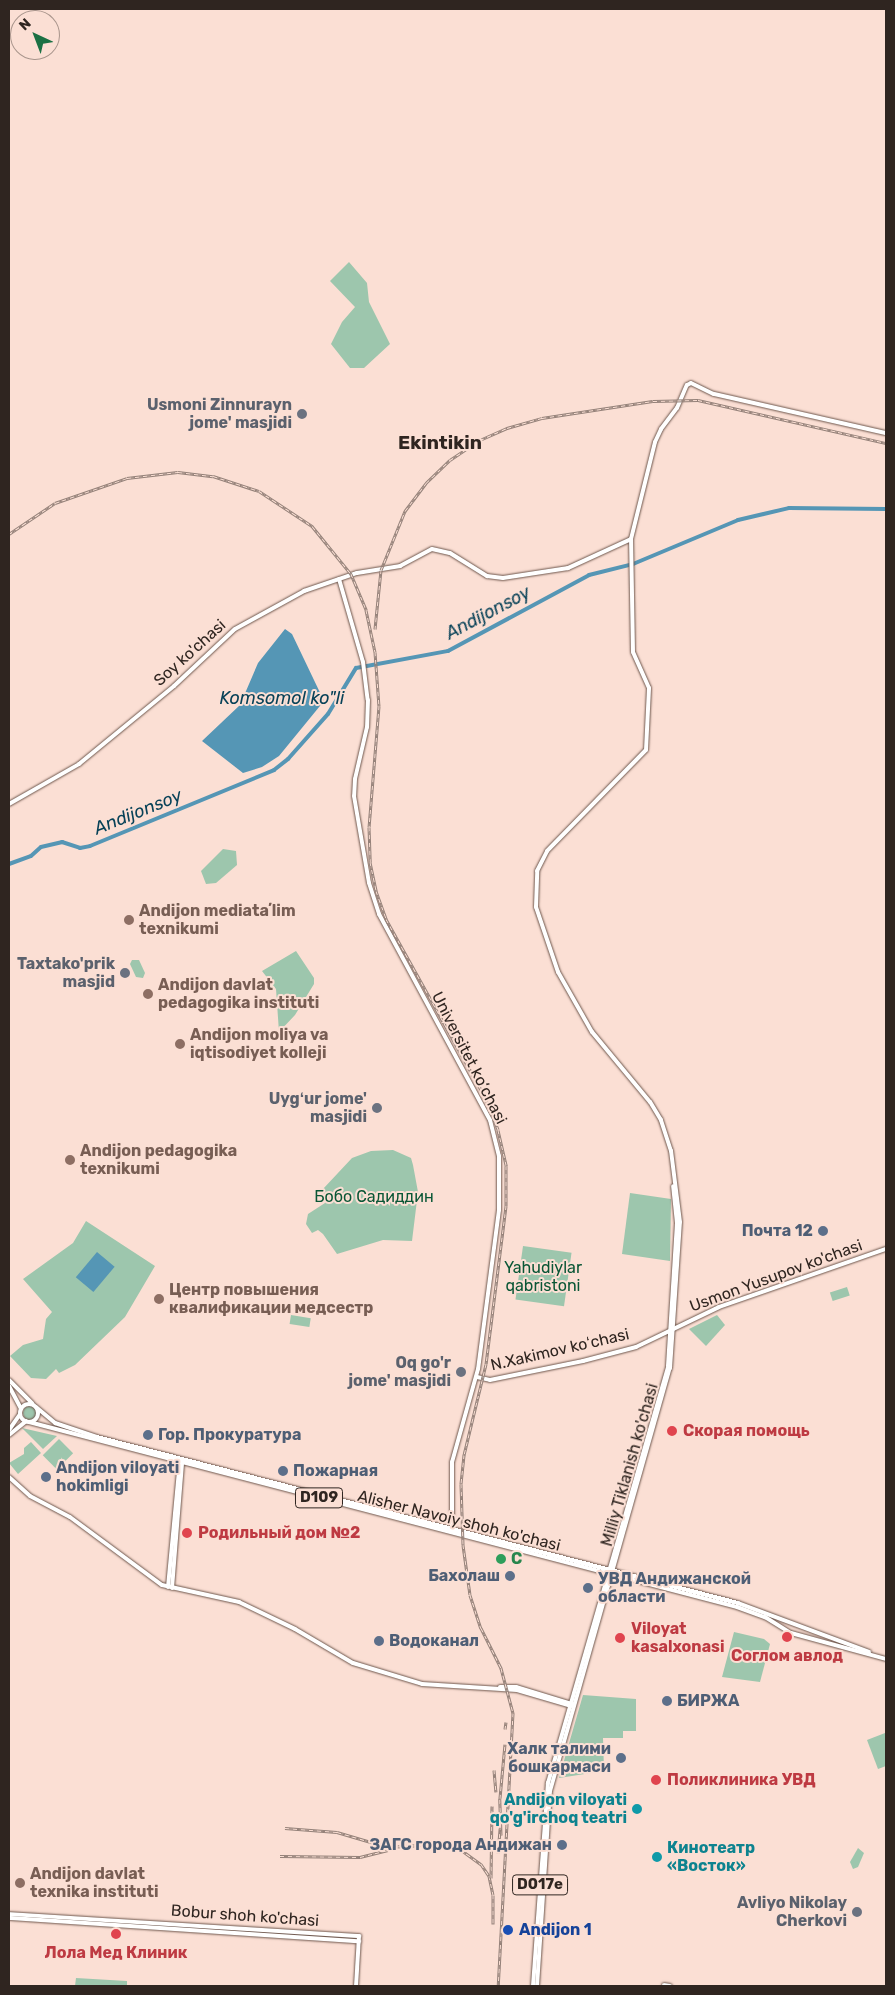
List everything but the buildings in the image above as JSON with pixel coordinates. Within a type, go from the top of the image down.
[{"type":"main road","name":"Milliy Tiklanish ko'chasi","points":[[538,1952],[550,1784],[642,1458],[670,1368],[680,1222],[669,1144],[656,1110],[600,1043],[580,1013],[553,960],[536,907],[536,877],[543,856],[646,750],[649,688],[633,652],[631,539],[655,442],[660,429],[677,408],[687,385],[691,383],[714,394],[886,433]]},
{"type":"main road","name":"Soy ko'chasi","points":[[9,804],[79,764],[174,686],[235,629],[281,600],[339,579],[400,566],[432,549],[450,553],[487,576],[504,578],[540,574],[568,568],[631,539]]},
{"type":"main road","name":"Universitet kо‘chasi","points":[[339,579],[364,670],[367,727],[354,779],[354,796],[369,883],[378,914],[490,1120],[499,1156],[499,1210],[477,1377],[452,1462],[452,1528]]},
{"type":"main road","name":"Usmon Yusupov ko'chasi","points":[[673,1328],[744,1298],[886,1249]]},
{"type":"main road","name":"N.Xakimov koʻchasi","points":[[477,1377],[490,1380],[583,1362],[636,1347],[673,1328]]},
{"type":"main road","name":"D109","points":[[9,1380],[35,1405]]},
{"type":"main road","points":[[9,1386],[20,1411],[28,1422]]},
{"type":"main road","points":[[9,1430],[25,1404],[35,1405],[38,1415],[9,1435]]},
{"type":"main road","name":"Alisher Navoiy shoh ko'chasi","points":[[35,1405],[56,1423],[89,1437]]},
{"type":"main road","name":"Alisher Navoiy shoh ko'chasi","points":[[28,1422],[738,1605]]},
{"type":"main road","points":[[170,1588],[181,1461]]},
{"type":"main road","points":[[9,1478],[30,1496],[70,1517],[170,1588],[239,1602],[295,1628],[353,1663],[422,1684],[498,1688],[525,1692],[572,1705]]},
{"type":"main road","name":"Alisher Navoiy shoh ko'chasi","points":[[402,1517],[452,1528],[611,1571]]},
{"type":"main road","points":[[738,1605],[886,1659]]},
{"type":"main road","points":[[738,1605],[765,1617],[791,1633],[886,1659]]},
{"type":"main road","name":"Bobur shoh ko'chasi","points":[[9,1916],[359,1938],[356,1986]]},
{"type":"main road","name":"D017e","points":[[532,1986],[538,1952]]},
{"type":"main road","name":"D017e","points":[[537,1986],[538,1952]]},
{"type":"main road","points":[[664,1985],[670,1986]]},
{"type":"green space","points":[[349,262],[367,283],[369,302],[390,344],[364,368],[350,368],[331,344],[342,322],[355,307],[330,281]]},
{"type":"green space","points":[[223,849],[236,851],[237,865],[216,883],[206,884],[201,871]]},
{"type":"green space","points":[[296,951],[314,978],[314,984],[295,1015],[279,1032],[276,989],[262,971]]},
{"type":"green space","points":[[132,960],[139,960],[145,973],[143,978],[136,977],[130,964]]},
{"type":"green space","name":"Бобо Садиддин","points":[[393,1150],[411,1158],[413,1165],[418,1192],[412,1241],[383,1240],[337,1254],[323,1234],[318,1230],[312,1233],[306,1224],[308,1214],[325,1203],[323,1189],[352,1158],[371,1151]]},
{"type":"green space","points":[[630,1193],[671,1199],[670,1261],[622,1254]]},
{"type":"green space","points":[[86,1221],[155,1266],[125,1317],[75,1365],[59,1373],[56,1369],[46,1379],[31,1378],[10,1356],[23,1345],[43,1339],[46,1319],[52,1312],[23,1279],[73,1243]]},
{"type":"green space","name":"Yahudiylar qabristoni","points":[[523,1246],[572,1253],[564,1306],[515,1299]]},
{"type":"green space","points":[[847,1287],[850,1296],[833,1301],[830,1293]]},
{"type":"green space","points":[[291,1315],[311,1318],[309,1327],[290,1324]]},
{"type":"green space","points":[[717,1315],[725,1325],[706,1346],[689,1329]]},
{"type":"green space","points":[[27,1406],[33,1406],[37,1413],[33,1420],[27,1420],[23,1416],[23,1410]]},
{"type":"green space","points":[[22,1428],[57,1436],[43,1449]]},
{"type":"green space","points":[[59,1439],[73,1453],[57,1469],[43,1455]]},
{"type":"green space","points":[[31,1442],[41,1453],[18,1474],[9,1463],[24,1454],[24,1448]]},
{"type":"green space","points":[[734,1632],[764,1639],[770,1644],[760,1682],[722,1677]]},
{"type":"green space","points":[[583,1695],[636,1699],[636,1731],[623,1731],[623,1738],[603,1738],[604,1771],[559,1778]]},
{"type":"green space","points":[[885,1733],[886,1766],[878,1769],[867,1740]]},
{"type":"green space","points":[[858,1848],[864,1853],[858,1867],[853,1869],[850,1862]]},
{"type":"green space","points":[[76,1978],[127,1981],[127,1986],[75,1986]]},
{"type":"water","name":"Komsomol ko\"li","points":[[285,629],[292,634],[324,701],[279,756],[262,767],[243,773],[202,741],[240,705],[258,663]]},
{"type":"water","points":[[97,1252],[115,1267],[93,1292],[76,1277]]},
{"type":"waterway","name":"Andijonsoy","points":[[9,864],[31,856],[41,847],[62,842],[80,848],[90,846],[274,770],[288,759],[328,714],[356,668],[448,651],[589,575],[633,564],[738,520],[789,508],[886,509]]},
{"type":"railway","points":[[375,629],[381,570],[405,511],[426,483],[450,460],[480,440],[507,428],[542,418],[653,401],[698,400],[886,443]]},
{"type":"railway","points":[[9,534],[55,503],[127,478],[178,472],[213,476],[259,491],[312,526],[351,574],[366,610],[375,652],[379,706],[369,827],[370,862],[376,891],[386,919],[485,1097],[498,1130],[506,1166],[506,1206],[486,1364],[464,1455],[461,1484],[463,1545],[470,1595],[481,1628],[501,1668],[513,1713],[498,1986]]},
{"type":"railway","points":[[505,1729],[506,1722]]},
{"type":"railway","points":[[501,1835],[500,1798],[505,1744]]},
{"type":"railway","points":[[494,1770],[496,1792]]},
{"type":"railway","points":[[491,1878],[492,1806]]},
{"type":"railway","points":[[285,1828],[337,1832],[388,1847],[438,1844],[460,1849],[481,1864],[489,1876],[493,1895],[493,1924]]},
{"type":"railway","points":[[498,1853],[500,1828]]},
{"type":"railway","points":[[280,1856],[360,1857],[391,1849]]},
{"type":"place","name":"Usmoni Zinnurayn jome' masjidi","points":[[302,414]]},
{"type":"place","name":"Andijon mediataʼlim texnikumi","points":[[129,920]]},
{"type":"place","name":"Taxtako'prik masjid","points":[[125,973]]},
{"type":"place","name":"Andijon davlat pedagogika instituti","points":[[148,994]]},
{"type":"place","name":"Andijon moliya va iqtisodiyet kolleji","points":[[180,1044]]},
{"type":"place","name":"Uygʻur jome' masjidi","points":[[377,1108]]},
{"type":"place","name":"Andijon pedagogika texnikumi","points":[[70,1160]]},
{"type":"place","name":"Почта 12","points":[[823,1231]]},
{"type":"place","name":"Центр повышения квалификации медсестр","points":[[159,1299]]},
{"type":"place","name":"Oq go'r jome' masjidi","points":[[461,1372]]},
{"type":"place","name":"Скорая помощь","points":[[672,1431]]},
{"type":"place","name":"Гор. Прокуратура","points":[[148,1435]]},
{"type":"place","name":"Пожарная","points":[[283,1471]]},
{"type":"place","name":"Andijon vilоyati hоkimligi","points":[[46,1477]]},
{"type":"place","name":"Родильный дом №2","points":[[187,1533]]},
{"type":"place","name":"С","points":[[501,1559]]},
{"type":"place","name":"Бахолаш","points":[[510,1576]]},
{"type":"place","name":"УВД Андижанской области","points":[[588,1588]]},
{"type":"place","name":"Соглом авлод","points":[[787,1637]]},
{"type":"place","name":"Viloyat kasalxonasi","points":[[620,1638]]},
{"type":"place","name":"Водоканал","points":[[379,1641]]},
{"type":"place","name":"БИРЖА","points":[[667,1701]]},
{"type":"place","name":"Халк талими бошкармаси","points":[[621,1758]]},
{"type":"place","name":"Поликлиника УВД","points":[[656,1780]]},
{"type":"place","name":"Andijon viloyati qo'g'irchoq teatri","points":[[637,1809]]},
{"type":"place","name":"ЗАГС города Андижан","points":[[562,1845]]},
{"type":"place","name":"Кинотеатр «Восток»","points":[[657,1857]]},
{"type":"place","name":"Andijon davlat texnika instituti","points":[[20,1883]]},
{"type":"place","name":"Avliyo Nikolay Cherkovi","points":[[857,1912]]},
{"type":"place","name":"Andijon 1","points":[[508,1930]]},
{"type":"place","name":"Лола Мед Клиник","points":[[116,1934]]},
{"type":"district","name":"Ekintikin","points":[[440,443]]}]
